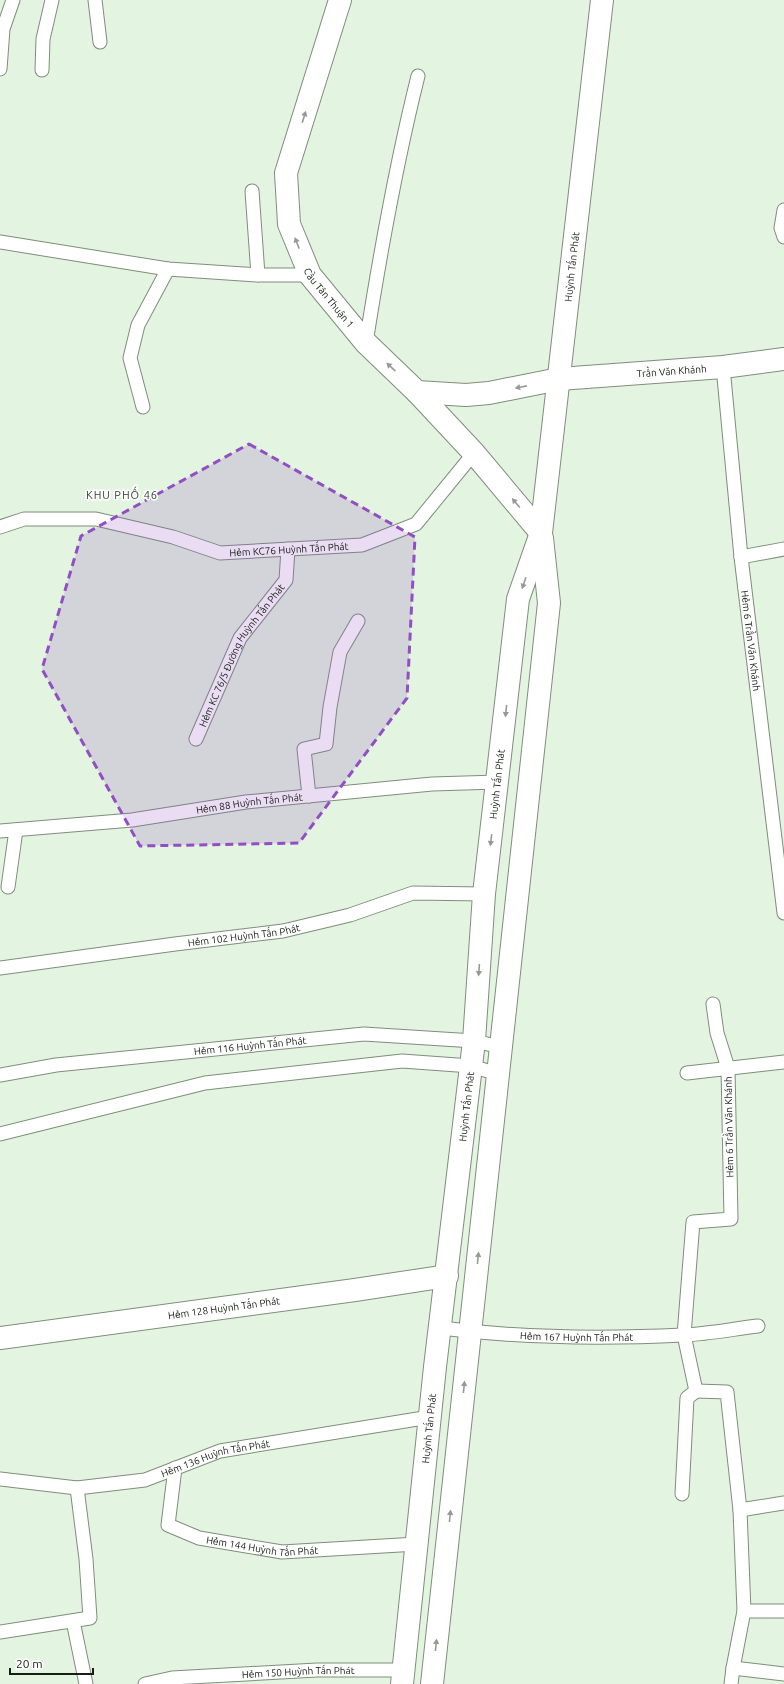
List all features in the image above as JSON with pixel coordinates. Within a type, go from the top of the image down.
[{"type":"main road","name":"Cầu Tân Thuận 1","points":[[340,0],[286,173],[289,224],[310,275],[366,343],[417,392],[474,453],[541,533]]},
{"type":"main road","name":"Huỳnh Tấn Phát","points":[[403,1677],[435,1367],[474,1041],[484,894],[518,599],[541,533],[602,0]]},
{"type":"main road","name":"Trần Văn Khánh","points":[[417,392],[466,395],[489,393],[559,379],[723,367],[784,359]]},
{"type":"main road","name":"Huỳnh Tấn Phát","points":[[432,1684],[549,603],[541,533]]},
{"type":"main road","name":"Hẻm 128 Huỳnh Tấn Phát","points":[[0,1338],[355,1290],[447,1276]]},
{"type":"main road","points":[[435,1367],[466,1365]]},
{"type":"lane","points":[[0,69],[3,28],[14,0]]},
{"type":"lane","points":[[42,70],[43,38],[52,0]]},
{"type":"lane","points":[[95,0],[100,42]]},
{"type":"lane","points":[[366,343],[385,227],[405,129],[418,76]]},
{"type":"lane","points":[[252,191],[258,275]]},
{"type":"lane","points":[[784,210],[781,228],[784,237]]},
{"type":"lane","points":[[0,242],[168,269],[258,275],[310,275]]},
{"type":"lane","points":[[143,407],[130,358],[138,325],[168,269]]},
{"type":"lane","name":"Hẻm 6 Trần Văn Khánh","points":[[723,367],[741,557],[784,913]]},
{"type":"lane","name":"Hẻm KC76 Huỳnh Tấn Phát","points":[[0,527],[24,519],[96,519],[173,537],[220,553],[362,545],[416,524],[474,453]]},
{"type":"lane","name":"Hẻm KC 76/5 Đường Huỳnh Tấn Phát","points":[[196,739],[240,638],[286,580],[288,549]]},
{"type":"lane","points":[[741,557],[784,549]]},
{"type":"lane","points":[[309,796],[304,749],[326,744],[330,707],[340,652],[358,621]]},
{"type":"lane","name":"Hẻm 88 Huỳnh Tấn Phát","points":[[0,831],[132,820],[246,802],[432,784],[498,782]]},
{"type":"lane","points":[[8,887],[16,830]]},
{"type":"lane","name":"Hẻm 102 Huỳnh Tấn Phát","points":[[0,968],[283,931],[350,915],[413,893],[484,894]]},
{"type":"lane","points":[[687,1073],[728,1068],[716,1032],[714,1004]]},
{"type":"lane","name":"Hẻm 116 Huỳnh Tấn Phát","points":[[0,1075],[56,1065],[364,1034],[474,1041],[501,1046]]},
{"type":"lane","points":[[0,1134],[205,1083],[402,1061],[471,1066],[498,1074]]},
{"type":"lane","name":"Hẻm 6 Trần Văn Khánh","points":[[684,1335],[693,1222],[732,1219],[728,1068],[784,1062]]},
{"type":"lane","name":"Hẻm 167 Huỳnh Tấn Phát","points":[[440,1328],[470,1332],[572,1337],[684,1335],[758,1326]]},
{"type":"lane","points":[[684,1335],[696,1391]]},
{"type":"lane","points":[[682,1494],[687,1398],[696,1391],[727,1392],[740,1510],[744,1611],[732,1668],[731,1684]]},
{"type":"lane","name":"Hẻm 136 Huỳnh Tấn Phát","points":[[0,1480],[78,1488],[145,1480],[220,1451],[430,1417]]},
{"type":"lane","name":"Hẻm 144 Huỳnh Tấn Phát","points":[[175,1468],[168,1526],[199,1538],[282,1552],[417,1544]]},
{"type":"lane","points":[[0,1632],[90,1618],[86,1559],[78,1488]]},
{"type":"lane","points":[[740,1510],[784,1503]]},
{"type":"lane","points":[[744,1611],[784,1611]]},
{"type":"lane","points":[[73,1621],[86,1684]]},
{"type":"lane","points":[[732,1668],[784,1674]]},
{"type":"lane","name":"Hẻm 150 Huỳnh Tấn Phát","points":[[145,1684],[172,1678],[309,1670],[403,1677]]},
{"type":"highlighted area","points":[[249,444],[415,537],[407,698],[299,843],[140,846],[42,669],[81,536]]},
{"type":"district","name":"KHU PHỐ 46","points":[[122,495]]}]
